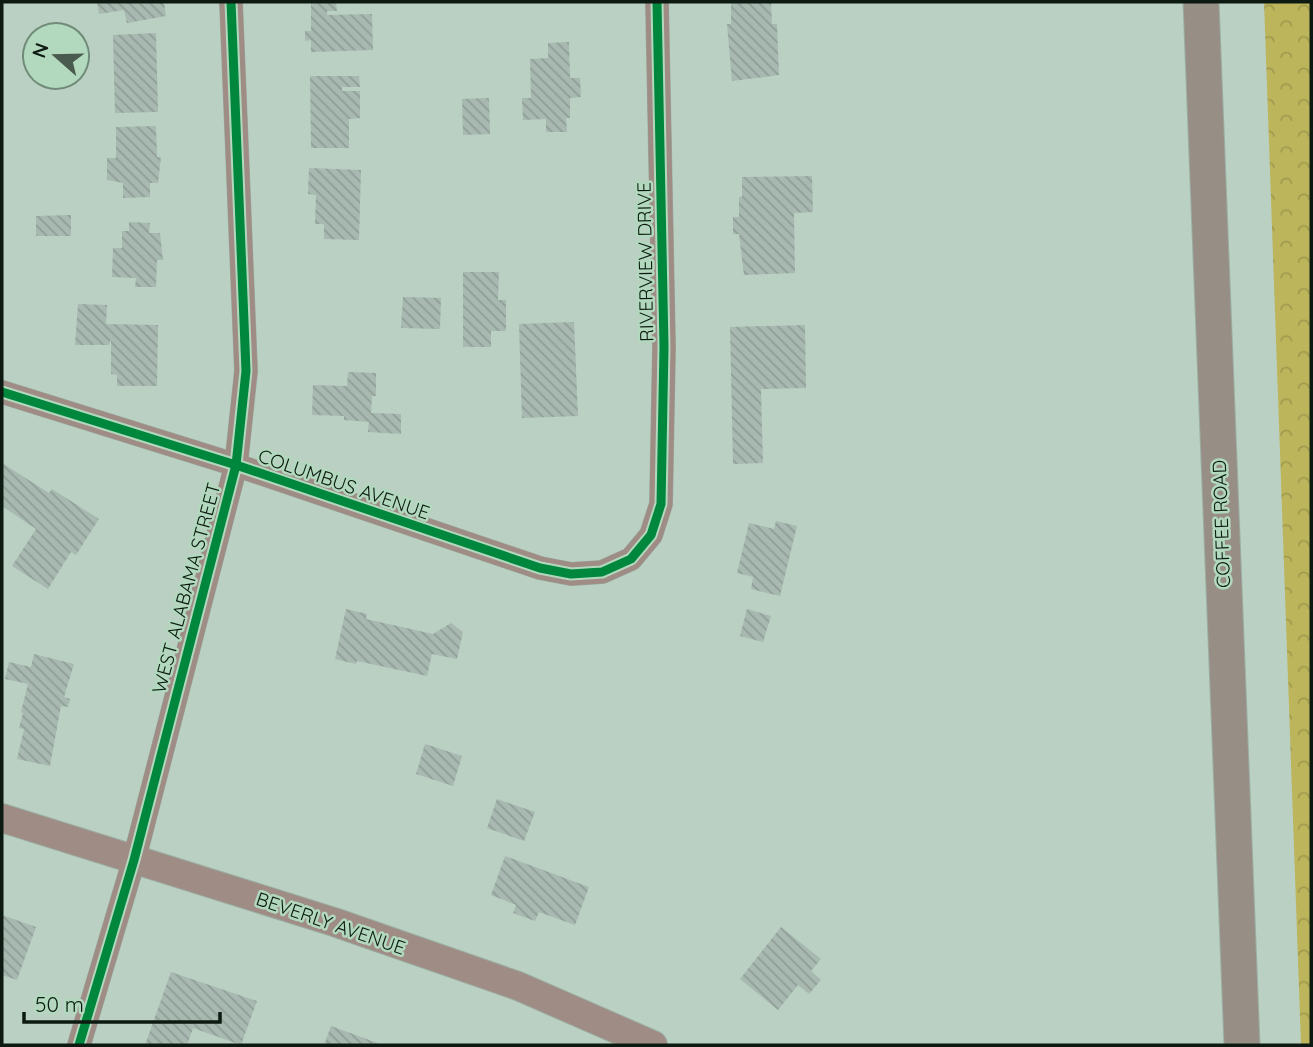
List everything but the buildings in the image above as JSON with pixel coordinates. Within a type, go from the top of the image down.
[{"type":"main road","name":"COFFEE ROAD","points":[[1201,2],[1242,1045]]},
{"type":"street","name":"WEST ALABAMA STREET","points":[[79,1045],[134,860],[236,465],[247,371],[231,2]]},
{"type":"street","name":"RIVERVIEW DRIVE","points":[[656,520],[661,504],[664,347],[657,2]]},
{"type":"street","name":"COLUMBUS AVENUE","points":[[2,392],[236,465],[509,559],[571,574],[602,572],[631,559],[651,535],[656,520]]},
{"type":"street","name":"BEVERLY AVENUE","points":[[2,818],[334,922],[518,986],[653,1045]]},
{"type":"green space","points":[[1264,2],[1311,2],[1311,1045],[1301,1045]]},
{"type":"cycle path","points":[[79,1045],[134,860],[236,465],[246,371],[231,2]]},
{"type":"cycle path","points":[[2,392],[236,465],[540,568],[571,574],[602,572],[631,559],[651,535],[661,504],[664,347],[657,2]]}]
